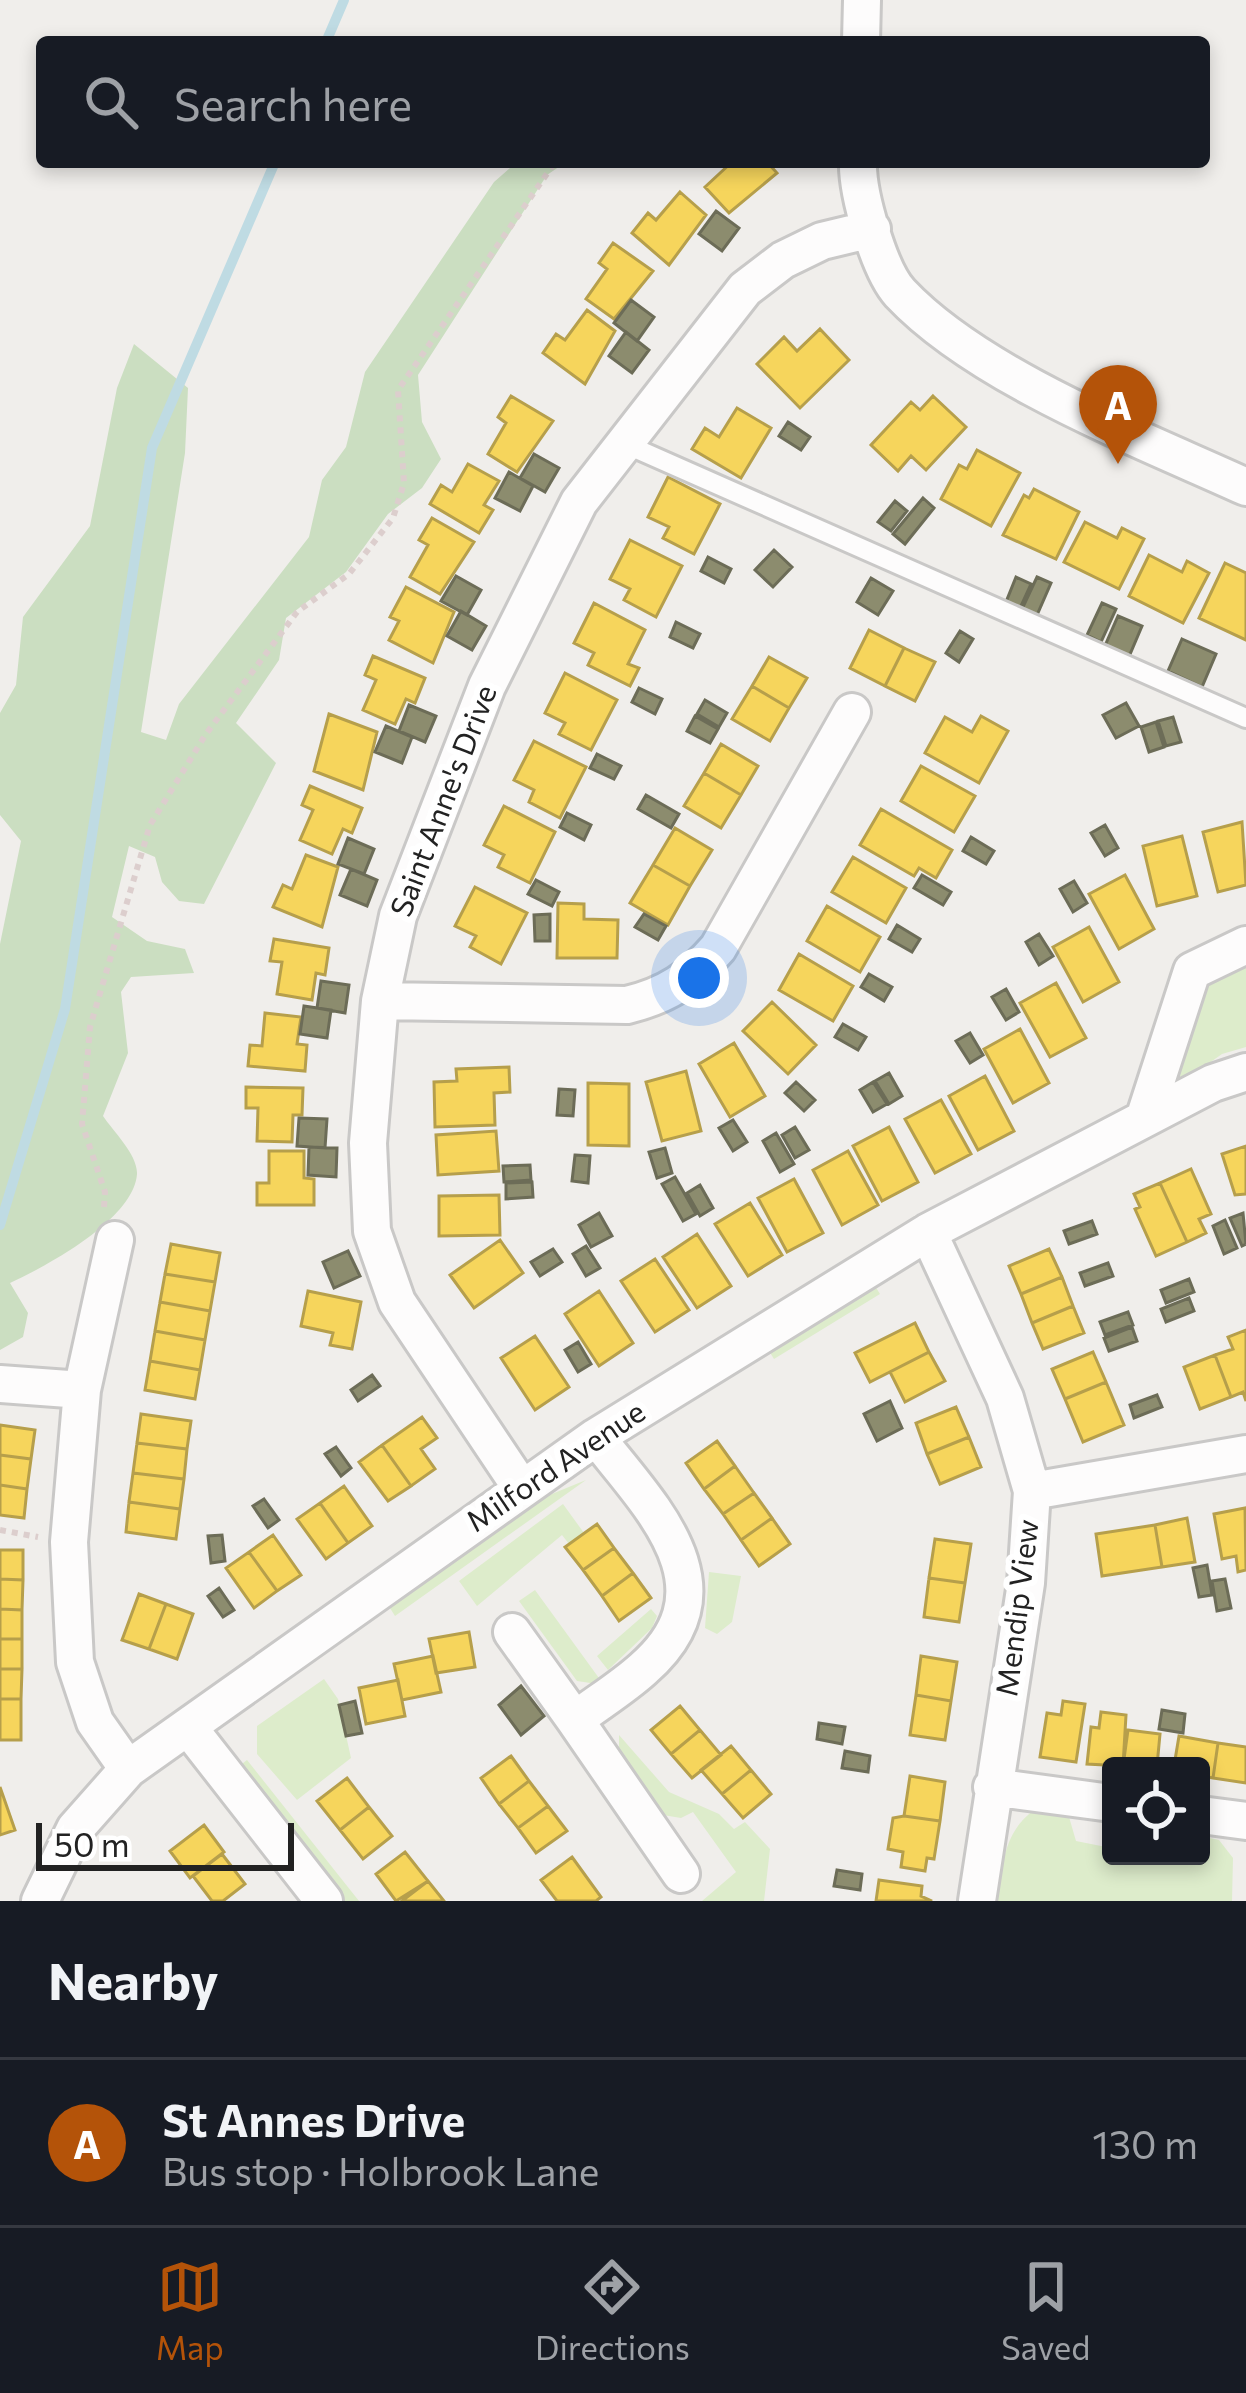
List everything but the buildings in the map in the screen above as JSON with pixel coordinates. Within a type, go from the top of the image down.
[{"type":"street","points":[[861,36],[862,0]]},
{"type":"street","points":[[860,168],[872,230],[896,289],[940,328],[1021,379],[1246,487]]},
{"type":"street","name":"Saint Anne's Drive","points":[[522,1489],[397,1302],[372,1231],[368,1142],[380,1001],[398,916],[487,686],[578,502],[745,289],[783,260],[822,242],[872,230]]},
{"type":"street","points":[[380,1001],[627,1005],[658,998],[691,979],[718,948],[851,712]]},
{"type":"street","points":[[1144,1119],[1192,971],[1246,945]]},
{"type":"street","name":"Milford Avenue","points":[[40,1901],[75,1829],[128,1769],[596,1437],[928,1232],[1213,1083],[1246,1072]]},
{"type":"street","name":"Mendip View","points":[[928,1232],[1005,1398],[1032,1491],[1026,1583],[977,1901]]},
{"type":"street","points":[[115,1240],[82,1390],[69,1542],[75,1662],[95,1722],[128,1769]]},
{"type":"street","points":[[0,1384],[82,1390]]},
{"type":"street","points":[[575,1720],[647,1667],[683,1616],[685,1573],[667,1528],[596,1437]]},
{"type":"street","points":[[1032,1491],[1246,1454]]},
{"type":"street","points":[[512,1632],[680,1874]]},
{"type":"street","points":[[188,1727],[324,1901]]},
{"type":"street","points":[[992,1787],[1102,1802]]},
{"type":"street","points":[[1210,1816],[1246,1821]]},
{"type":"lane","points":[[623,443],[1246,718]]},
{"type":"path","points":[[115,1240],[104,1226],[105,1192],[82,1124],[90,1028],[150,825],[206,734],[297,612],[349,574],[393,518],[404,483],[398,390],[550,168]]},
{"type":"green space","points":[[510,168],[557,168],[547,175],[418,375],[422,422],[441,459],[422,488],[388,514],[346,572],[286,618],[279,660],[236,723],[276,763],[204,904],[179,901],[162,882],[155,857],[129,846],[112,917],[147,941],[185,949],[194,973],[131,977],[121,992],[128,1053],[103,1116],[134,1159],[137,1174],[132,1191],[121,1208],[86,1239],[10,1283],[28,1313],[23,1337],[0,1350],[0,944],[21,841],[0,815],[0,713],[16,685],[23,617],[90,526],[117,388],[134,344],[188,388],[185,453],[141,732],[166,740],[179,704],[309,537],[322,480],[346,447],[365,372],[494,182]]},
{"type":"green space","points":[[1246,961],[1246,1047],[1222,1054],[1181,1083],[1168,1078],[1207,981]]},
{"type":"green space","points":[[875,1286],[880,1294],[774,1359],[769,1351]]},
{"type":"green space","points":[[586,1480],[395,1616],[390,1608],[542,1498]]},
{"type":"green space","points":[[563,1504],[584,1533],[569,1544],[562,1535],[477,1606],[459,1581]]},
{"type":"green space","points":[[709,1572],[741,1576],[732,1622],[717,1634],[705,1628]]},
{"type":"green space","points":[[535,1590],[604,1685],[577,1681],[519,1601]]},
{"type":"green space","points":[[651,1609],[657,1616],[652,1628],[608,1670],[597,1656]]},
{"type":"green space","points":[[324,1679],[338,1699],[351,1758],[297,1800],[257,1754],[257,1726]]},
{"type":"green space","points":[[619,1735],[669,1792],[719,1814],[734,1829],[745,1822],[770,1849],[764,1901],[702,1901],[736,1872],[693,1812],[681,1818],[663,1815],[619,1756]]},
{"type":"green space","points":[[247,1760],[359,1901],[335,1901],[233,1771]]},
{"type":"green space","points":[[1034,1810],[1067,1810],[1076,1841],[1102,1846],[1102,1865],[1210,1865],[1210,1838],[1219,1840],[1233,1858],[1232,1901],[997,1901],[1010,1839]]},
{"type":"waterway","points":[[329,36],[344,0]]},
{"type":"waterway","points":[[0,1225],[65,1009],[152,448],[272,168]]},
{"type":"place","name":"St Annes Drive","points":[[1118,464]]}]
